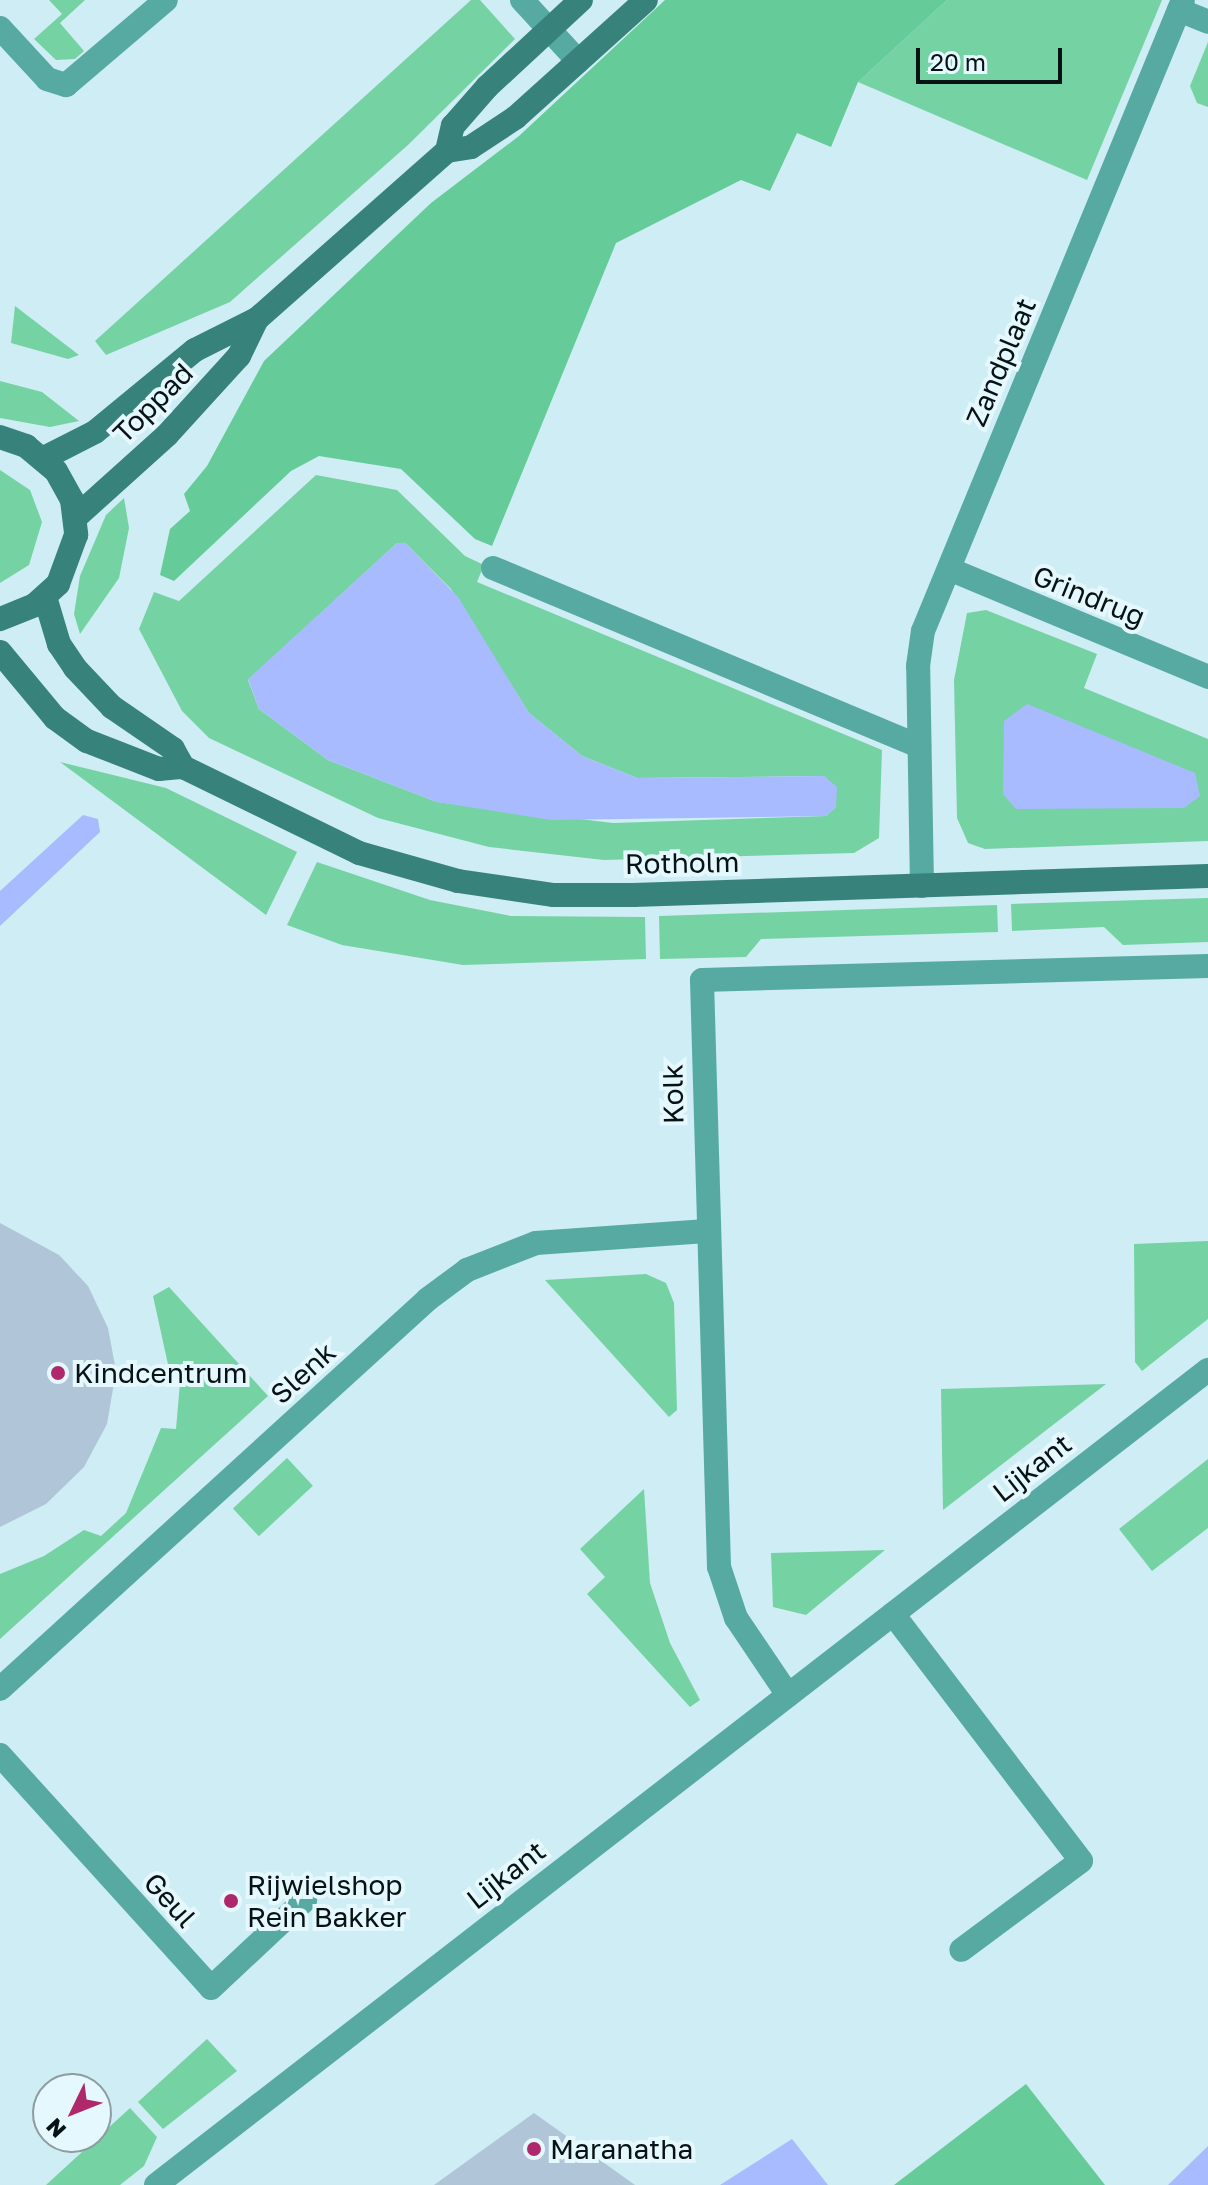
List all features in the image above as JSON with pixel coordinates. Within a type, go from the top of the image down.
[{"type":"street","points":[[0,28],[51,82],[71,84],[166,0]]},
{"type":"street","points":[[522,0],[578,61]]},
{"type":"street","name":"Toppad","points":[[447,151],[453,126],[581,0]]},
{"type":"street","name":"Toppad","points":[[44,458],[95,432],[195,350],[257,319],[447,151],[471,147],[515,118],[646,0]]},
{"type":"street","name":"Zandplaat","points":[[922,886],[920,641],[1181,5],[1208,22]]},
{"type":"street","name":"Toppad","points":[[76,517],[177,424],[239,356],[257,319]]},
{"type":"street","points":[[0,437],[44,458],[66,485],[76,517],[67,569],[45,597],[0,619]]},
{"type":"street","points":[[493,568],[919,746]]},
{"type":"street","name":"Grindrug","points":[[949,569],[1208,677]]},
{"type":"street","name":"Rotholm","points":[[45,597],[59,644],[75,668],[112,707],[173,749],[183,767]]},
{"type":"street","name":"Rotholm","points":[[0,652],[55,718],[87,741],[159,769],[183,767],[359,853],[503,889],[633,895],[1208,876]]},
{"type":"street","name":"Kolk","points":[[788,1695],[736,1618],[719,1567],[702,980],[1208,966]]},
{"type":"street","name":"Slenk","points":[[0,1689],[428,1299],[467,1270],[536,1243],[707,1231]]},
{"type":"street","name":"Lijkant","points":[[156,2185],[1208,1370]]},
{"type":"street","points":[[893,1614],[1081,1861],[961,1950]]},
{"type":"street","name":"Geul","points":[[0,1755],[211,1988],[305,1900]]},
{"type":"green space","points":[[49,0],[85,0],[60,23],[84,51],[75,59],[56,60],[34,39],[62,14]]},
{"type":"green space","points":[[471,0],[480,0],[515,39],[408,145],[230,302],[106,355],[95,341]]},
{"type":"green space","points":[[665,0],[947,0],[858,82],[831,147],[797,133],[770,191],[741,180],[616,243],[492,546],[475,539],[401,469],[319,456],[291,471],[174,581],[160,575],[170,529],[190,511],[184,494],[207,466],[264,361],[431,203],[519,136]]},
{"type":"green space","points":[[947,0],[1162,0],[1087,180],[858,82]]},
{"type":"green space","points":[[1208,42],[1208,107],[1197,103],[1190,86]]},
{"type":"green space","points":[[15,306],[79,355],[68,359],[11,343]]},
{"type":"green space","points":[[0,381],[42,392],[79,421],[50,427],[0,418]]},
{"type":"green space","points":[[0,470],[30,490],[42,522],[29,565],[0,583]]},
{"type":"green space","points":[[316,475],[397,490],[465,556],[484,565],[477,582],[882,750],[879,838],[854,853],[604,860],[489,847],[378,818],[209,738],[182,711],[139,629],[154,592],[179,601]],"holes":[[[397,543],[405,543],[451,589],[529,713],[582,756],[637,778],[824,776],[836,807],[826,816],[613,823],[437,802],[328,760],[259,709],[248,680]]]},
{"type":"green space","points":[[124,498],[129,528],[119,578],[80,634],[74,614],[80,576],[106,515]]},
{"type":"green space","points":[[986,610],[1097,654],[1084,688],[1208,739],[1208,841],[985,849],[968,843],[957,818],[954,680],[967,613]]},
{"type":"green space","points":[[60,762],[166,788],[297,852],[266,915]]},
{"type":"green space","points":[[317,862],[430,900],[511,916],[645,917],[646,959],[463,965],[342,945],[287,925]]},
{"type":"green space","points":[[1208,898],[1208,942],[1123,945],[1104,927],[1012,931],[1011,904]]},
{"type":"green space","points":[[997,905],[998,932],[761,939],[746,957],[660,959],[659,916]]},
{"type":"green space","points":[[1208,1241],[1208,1319],[1142,1371],[1135,1362],[1134,1244]]},
{"type":"green space","points":[[646,1274],[666,1283],[674,1303],[677,1410],[669,1417],[545,1280]]},
{"type":"green space","points":[[169,1287],[268,1396],[0,1639],[0,1574],[44,1556],[84,1530],[101,1536],[126,1513],[161,1428],[176,1429],[181,1371],[169,1369],[153,1296]]},
{"type":"green space","points":[[1106,1384],[943,1510],[941,1389]]},
{"type":"green space","points":[[287,1458],[313,1486],[259,1536],[233,1508]]},
{"type":"green space","points":[[1208,1459],[1208,1528],[1152,1571],[1119,1529]]},
{"type":"green space","points":[[644,1489],[650,1583],[670,1643],[700,1700],[690,1707],[587,1594],[605,1577],[580,1549]]},
{"type":"green space","points":[[885,1550],[806,1615],[773,1607],[771,1553]]},
{"type":"green space","points":[[207,2039],[237,2071],[163,2129],[138,2102]]},
{"type":"green space","points":[[1026,2084],[1105,2185],[894,2185]]},
{"type":"green space","points":[[130,2108],[157,2137],[144,2166],[120,2185],[46,2185],[81,2153],[112,2153],[112,2124]]},
{"type":"water","points":[[397,543],[405,543],[458,597],[529,713],[582,756],[637,778],[824,776],[837,787],[836,807],[826,816],[551,820],[437,802],[328,760],[259,709],[248,679]]},
{"type":"water","points":[[1027,704],[1195,773],[1200,796],[1184,808],[1016,809],[1003,794],[1004,721]]},
{"type":"water","points":[[83,815],[98,819],[100,832],[0,926],[0,891]]},
{"type":"water","points":[[792,2139],[828,2185],[720,2185]]},
{"type":"water","points":[[1208,2146],[1208,2185],[1168,2185]]},
{"type":"building","name":"Kindcentrum","points":[[0,1223],[59,1255],[88,1286],[108,1328],[116,1371],[107,1424],[84,1467],[46,1504],[0,1527]]},
{"type":"building","name":"Maranatha","points":[[534,2113],[635,2185],[434,2185]]},
{"type":"place","name":"Kindcentrum","points":[[58,1373]]},
{"type":"place","name":"Rijwielshop Rein Bakker","points":[[231,1901]]},
{"type":"place","name":"Maranatha","points":[[534,2149]]}]
